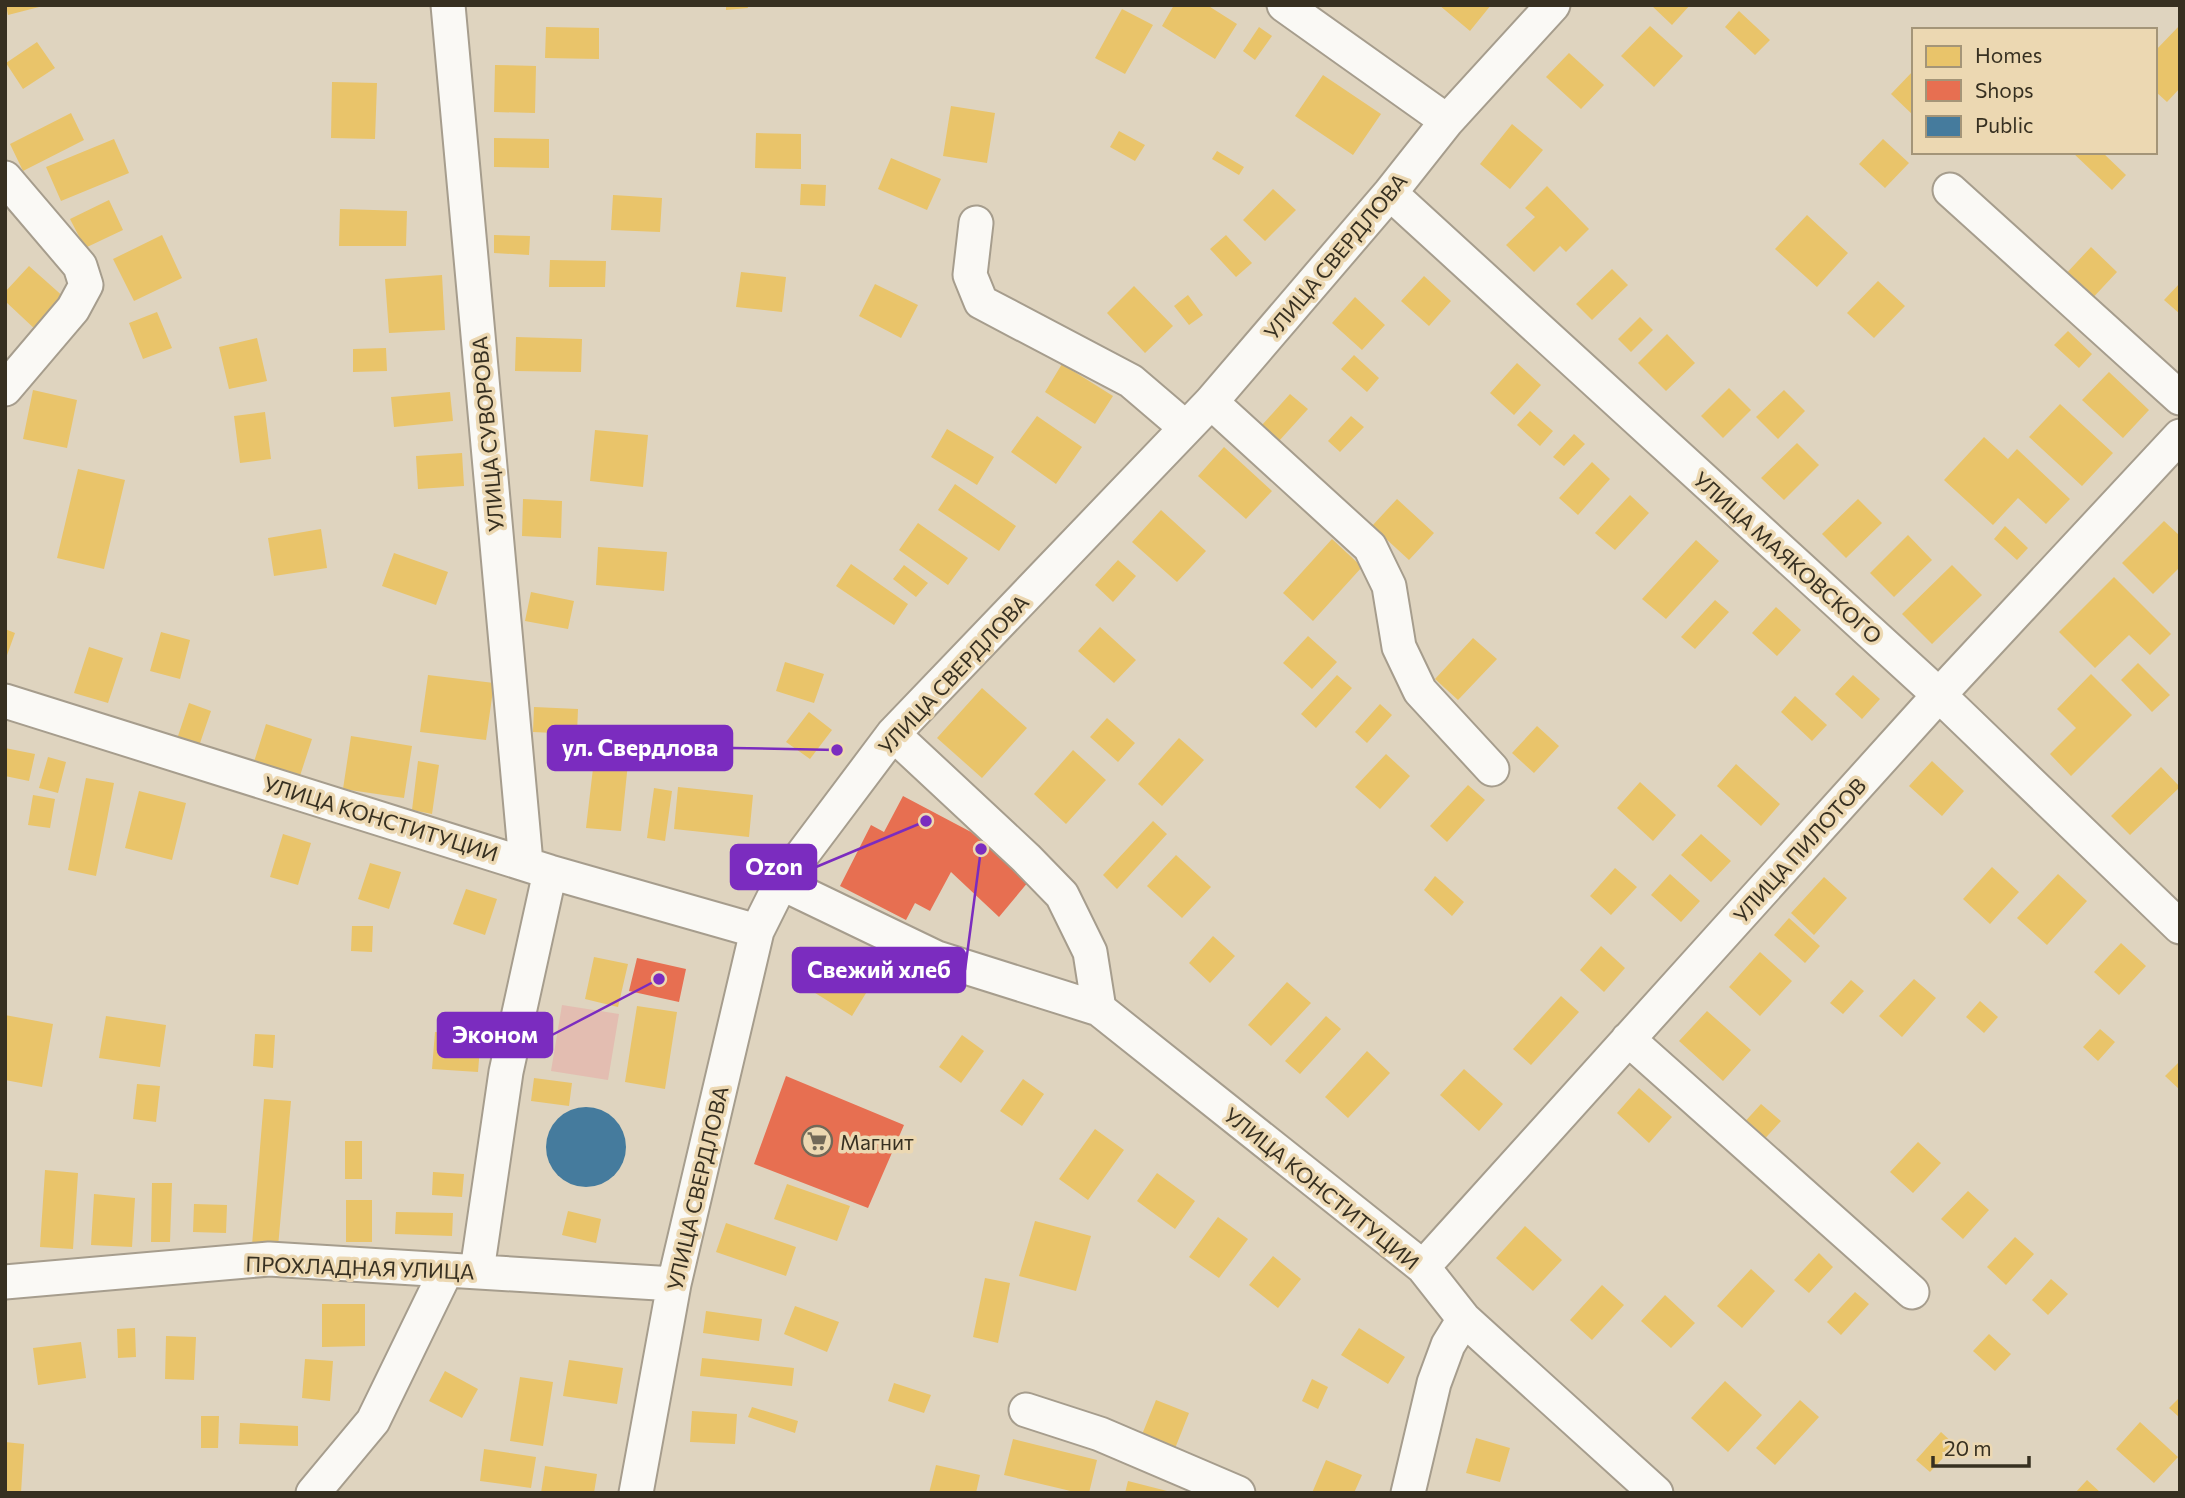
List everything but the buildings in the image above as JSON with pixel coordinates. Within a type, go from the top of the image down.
[{"type":"street","name":"УЛИЦА СУВОРОВА","points":[[313,1493],[373,1421],[461,1271],[506,1072],[538,868],[448,5]]},
{"type":"street","points":[[1284,5],[1447,121]]},
{"type":"street","name":"УЛИЦА СВЕРДЛОВА","points":[[636,1493],[674,1284],[757,931],[781,883],[893,734],[1212,402],[1391,192],[1447,121],[1553,5]]},
{"type":"street","points":[[5,178],[80,266],[86,285],[73,309],[5,389]]},
{"type":"street","points":[[1950,190],[2180,398]]},
{"type":"street","name":"УЛИЦА МАЯКОВСКОГО","points":[[1391,192],[1939,695],[2180,927]]},
{"type":"street","points":[[976,223],[970,275],[981,302],[1131,382],[1186,428]]},
{"type":"street","points":[[1212,402],[1370,547],[1389,586],[1399,647],[1420,691],[1492,769]]},
{"type":"street","name":"УЛИЦА ПИЛОТОВ","points":[[1423,1267],[1939,695],[2180,436]]},
{"type":"street","name":"УЛИЦА КОНСТИТУЦИИ","points":[[5,701],[538,868],[757,931]]},
{"type":"street","points":[[893,734],[1062,895],[1090,953],[1099,1009]]},
{"type":"street","name":"УЛИЦА КОНСТИТУЦИИ","points":[[781,883],[937,958],[1099,1009],[1423,1267],[1464,1319],[1656,1493]]},
{"type":"street","points":[[1628,1039],[1912,1292]]},
{"type":"street","name":"ПРОХЛАДНАЯ УЛИЦА","points":[[5,1282],[269,1259],[674,1284]]},
{"type":"street","points":[[1408,1493],[1434,1383],[1448,1345],[1464,1319]]},
{"type":"street","points":[[1026,1410],[1100,1434],[1238,1493]]},
{"type":"shaded area","points":[[562,1005],[619,1014],[608,1080],[551,1071]]},
{"type":"place","name":"ул. Свердлова","points":[[837,750]]},
{"type":"place","name":"Ozon","points":[[926,821]]},
{"type":"place","name":"Свежий хлеб","points":[[981,849]]},
{"type":"place","name":"Эконом","points":[[659,979]]},
{"type":"place","name":"Магнит","points":[[817,1141]]}]
